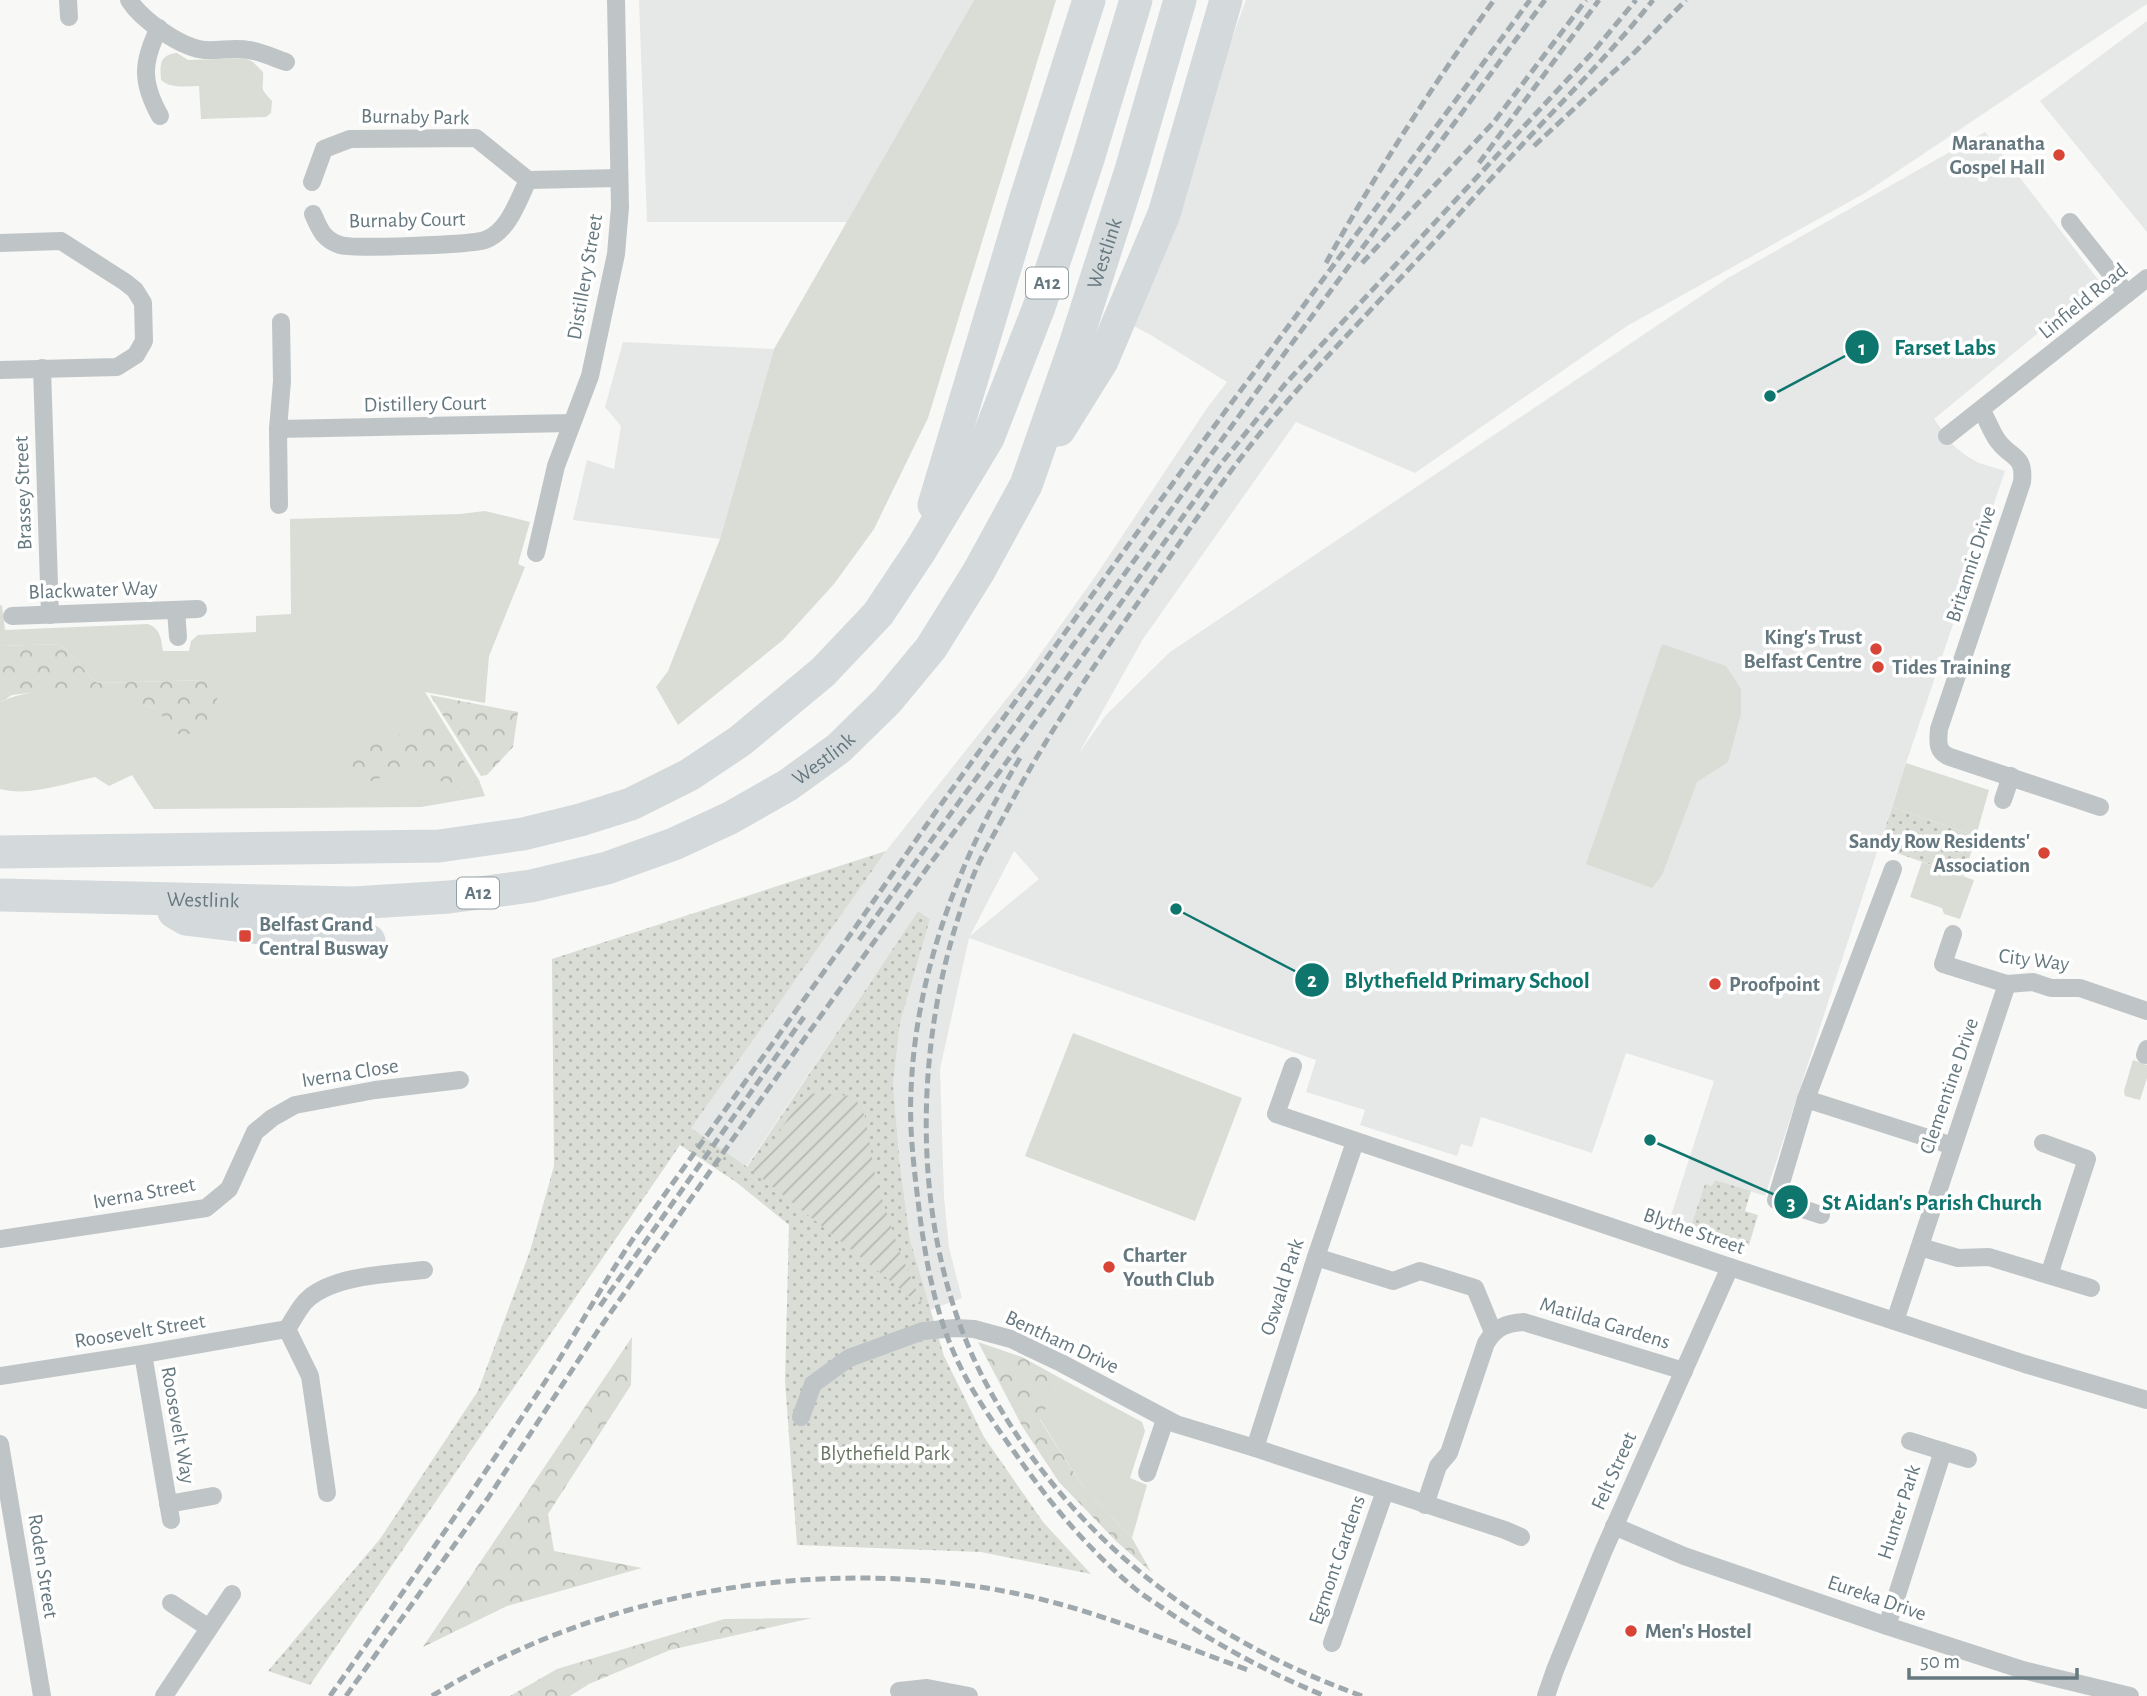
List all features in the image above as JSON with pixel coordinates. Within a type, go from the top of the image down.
[{"type":"highway","points":[[920,551],[1026,198],[1089,0]]},
{"type":"highway","name":"A12","points":[[0,852],[439,846],[523,834],[631,804],[689,775],[740,741],[823,672],[878,614],[920,551],[988,438],[1039,307],[1136,0]]},
{"type":"highway","name":"Westlink","points":[[0,895],[354,903],[449,897],[530,886],[607,868],[674,844],[730,818],[788,785],[839,748],[887,701],[931,648],[979,571],[1026,485],[1127,183],[1180,0]]},
{"type":"highway","points":[[1026,485],[1102,361],[1164,214],[1226,0]]},
{"type":"highway","points":[[0,837],[47,852]]},
{"type":"highway","points":[[147,898],[186,919],[369,941]]},
{"type":"street","points":[[129,0],[134,9],[159,28],[191,47],[204,50],[249,50],[286,62]]},
{"type":"street","name":"Distillery Street","points":[[536,553],[556,466],[590,376],[616,254],[620,207],[616,0]]},
{"type":"street","points":[[159,28],[147,51],[146,75],[151,100],[160,116]]},
{"type":"street","name":"Burnaby Park","points":[[312,182],[324,149],[350,139],[476,138],[528,180]]},
{"type":"street","points":[[528,180],[619,178]]},
{"type":"street","name":"Burnaby Court","points":[[313,214],[322,235],[342,246],[452,245],[486,240],[505,226],[528,180]]},
{"type":"street","points":[[2070,222],[2127,294]]},
{"type":"street","points":[[0,243],[61,241],[125,282],[135,290],[143,303],[144,341],[136,355],[117,367],[0,369]]},
{"type":"street","name":"Linfield Road","points":[[1947,436],[2147,278]]},
{"type":"street","points":[[279,505],[281,322]]},
{"type":"street","name":"Brassey Street","points":[[42,368],[50,615]]},
{"type":"street","name":"Britannic Drive","points":[[1981,410],[1999,443],[2019,459],[2024,471],[1939,729],[1938,742],[1943,755],[2100,807]]},
{"type":"street","name":"Distillery Court","points":[[278,429],[572,423]]},
{"type":"street","name":"Blackwater Way","points":[[12,616],[198,609]]},
{"type":"street","name":"Blackwater Way","points":[[176,610],[178,637]]},
{"type":"street","points":[[2003,800],[2011,776]]},
{"type":"street","points":[[1821,1215],[1776,1199],[1806,1100],[1893,869]]},
{"type":"street","name":"City Way","points":[[1952,934],[1943,964],[2007,984],[2034,982],[2051,988],[2080,988],[2147,1012]]},
{"type":"street","name":"Clementine Drive","points":[[1895,1321],[2007,984]]},
{"type":"street","name":"Blythe Street","points":[[1293,1066],[1276,1114],[2025,1364],[2147,1400]]},
{"type":"street","name":"Iverna Close","points":[[255,1132],[295,1105],[375,1090],[460,1080]]},
{"type":"street","points":[[1806,1100],[1953,1146]]},
{"type":"street","name":"Iverna Street","points":[[0,1239],[206,1208],[229,1189],[255,1132]]},
{"type":"street","name":"Oswald Park","points":[[1255,1448],[1315,1257],[1355,1142]]},
{"type":"street","points":[[2043,1143],[2087,1159],[2049,1275]]},
{"type":"street","points":[[1920,1247],[1958,1258],[1989,1257],[2091,1288]]},
{"type":"street","points":[[1315,1257],[1393,1281],[1419,1271],[1475,1288],[1493,1332],[1486,1343],[1449,1453],[1438,1466],[1425,1505]]},
{"type":"street","name":"Felt Street","points":[[1546,1696],[1614,1526],[1730,1267]]},
{"type":"street","points":[[327,1493],[310,1376],[287,1329],[307,1299],[325,1287],[351,1280],[424,1270]]},
{"type":"street","name":"Matilda Gardens","points":[[1493,1332],[1507,1323],[1524,1322],[1684,1371]]},
{"type":"street","name":"Roosevelt Street","points":[[0,1376],[287,1329]]},
{"type":"street","name":"Bentham Drive","points":[[802,1417],[813,1384],[849,1359],[914,1334],[936,1329],[974,1329],[1011,1339],[1133,1400],[1165,1420],[1521,1537]]},
{"type":"street","name":"Roosevelt Way","points":[[142,1354],[169,1512],[213,1496]]},
{"type":"street","points":[[1147,1473],[1165,1420]]},
{"type":"street","points":[[1910,1441],[1968,1460]]},
{"type":"street","name":"Roden Street","points":[[0,1444],[42,1696]]},
{"type":"street","name":"Hunter Park","points":[[1886,1626],[1942,1451]]},
{"type":"street","name":"Egmont Gardens","points":[[1332,1643],[1385,1491]]},
{"type":"street","name":"Eureka Drive","points":[[1614,1526],[1684,1556],[1886,1626],[2022,1670],[2130,1696]]},
{"type":"street","points":[[164,1696],[232,1594]]},
{"type":"street","points":[[171,1603],[209,1628]]},
{"type":"street","points":[[899,1691],[927,1688],[960,1695]]},
{"type":"shaded area","points":[[639,0],[974,0],[847,222],[647,222]]},
{"type":"shaded area","points":[[1246,0],[2147,0],[2147,4],[1865,193],[1627,326],[1415,473],[1296,422],[1143,639],[1079,753],[1106,715],[1170,652],[1728,278],[1985,132],[2100,282],[1934,419],[1954,446],[1968,457],[2005,471],[1906,763],[1765,1196],[1715,1180],[1713,1187],[1705,1185],[1689,1232],[1668,1225],[1714,1081],[1626,1053],[1592,1153],[1481,1117],[1472,1147],[1461,1144],[1457,1156],[1360,1125],[1365,1110],[1306,1092],[1316,1060],[969,938],[940,1069],[944,1197],[949,1248],[962,1298],[930,1310],[910,1240],[893,1084],[900,1023],[930,919],[918,911],[746,1167],[690,1128],[886,851],[1024,677],[1227,382],[1128,323]],"holes":[[[1014,851],[1039,879],[970,936]]]},
{"type":"shaded area","points":[[2147,21],[2147,232],[2040,101]]},
{"type":"shaded area","points":[[623,342],[774,349],[720,539],[573,520],[587,460],[614,469],[621,426],[605,407]]},
{"type":"green space","points":[[974,0],[1056,0],[928,418],[874,529],[834,584],[783,640],[678,725],[656,687],[668,671],[720,539],[774,349]]},
{"type":"green space","points":[[177,53],[188,60],[245,58],[253,62],[263,72],[263,88],[272,101],[271,113],[266,117],[201,119],[199,86],[174,86],[161,80],[164,58]]},
{"type":"green space","points":[[485,511],[530,522],[518,564],[525,567],[489,656],[485,703],[425,692],[479,780],[485,796],[421,807],[154,809],[132,775],[109,786],[95,777],[35,790],[0,789],[0,702],[34,692],[75,689],[105,693],[157,709],[206,680],[97,683],[60,644],[0,646],[0,605],[5,630],[148,624],[158,632],[163,651],[189,651],[191,641],[198,635],[256,632],[256,616],[291,614],[290,519]]},
{"type":"green space","points":[[60,644],[97,683],[206,680],[219,689],[211,729],[194,734],[176,734],[157,709],[97,691],[51,690],[12,695],[0,702],[0,646]]},
{"type":"green space","points":[[1662,644],[1726,666],[1741,689],[1741,714],[1728,762],[1697,782],[1662,875],[1652,888],[1586,864]]},
{"type":"green space","points":[[430,695],[518,712],[513,747],[487,775],[481,776]]},
{"type":"green space","points":[[443,725],[481,791],[463,792],[427,774],[398,772],[362,784],[331,766],[344,761],[372,741]]},
{"type":"green space","points":[[1906,763],[1989,790],[1976,836],[1892,807]]},
{"type":"green space","points":[[1892,807],[1976,836],[1964,876],[1879,847]]},
{"type":"green space","name":"Blythefield Park","points":[[886,851],[691,1128],[747,1167],[918,911],[930,919],[900,1023],[893,1084],[910,1240],[944,1356],[984,1437],[1043,1522],[1091,1574],[981,1552],[797,1545],[785,1381],[789,1225],[736,1182],[680,1145],[310,1685],[268,1671],[380,1539],[478,1391],[530,1251],[554,1166],[552,959]]},
{"type":"green space","points":[[1922,862],[1974,880],[1960,919],[1944,914],[1942,908],[1910,897]]},
{"type":"green space","points":[[1073,1033],[1242,1098],[1195,1221],[1025,1156]]},
{"type":"green space","points":[[2133,1060],[2147,1065],[2147,1078],[2140,1100],[2125,1096],[2124,1091]]},
{"type":"green space","points":[[805,1093],[854,1096],[865,1116],[876,1181],[899,1250],[924,1308],[753,1171]]},
{"type":"green space","points":[[1715,1180],[1751,1191],[1745,1211],[1758,1215],[1749,1245],[1742,1249],[1689,1232],[1705,1184],[1712,1186]]},
{"type":"green space","points":[[632,1337],[631,1385],[548,1514],[554,1551],[642,1568],[507,1606],[423,1647]]},
{"type":"green space","points":[[978,1342],[1022,1357],[1060,1378],[1040,1420],[1081,1484],[1132,1538],[1151,1572],[1116,1541],[1059,1482],[1022,1426]]},
{"type":"green space","points":[[1060,1378],[1142,1422],[1145,1431],[1130,1478],[1147,1485],[1132,1538],[1081,1484],[1040,1419]]},
{"type":"green space","points":[[812,1618],[670,1650],[589,1684],[570,1696],[510,1696],[557,1669],[724,1619]]},
{"type":"railway","points":[[1326,263],[1406,129],[1494,0]]},
{"type":"railway","points":[[330,1696],[517,1424],[635,1236],[937,810],[1207,436],[1530,0]]},
{"type":"railway","points":[[859,940],[1276,365],[1545,0]]},
{"type":"railway","points":[[1362,263],[1493,123],[1586,0]]},
{"type":"railway","points":[[1479,163],[1599,0]]},
{"type":"railway","points":[[346,1696],[488,1498],[597,1332],[756,1106],[1220,465],[1286,383],[1593,52],[1636,0]]},
{"type":"railway","points":[[1362,1696],[1303,1672],[1248,1645],[1196,1613],[1147,1577],[1101,1537],[1060,1493],[1022,1443],[989,1389],[962,1329],[942,1266],[931,1199],[926,1131],[929,1063],[938,996],[954,931],[976,869],[991,840],[1038,755],[1072,701],[1208,502],[1259,435],[1297,391],[1601,61],[1653,0]]},
{"type":"railway","points":[[1534,146],[1636,51],[1686,0]]},
{"type":"railway","points":[[1020,758],[978,835],[944,918],[921,1004],[914,1048],[911,1092],[914,1171],[926,1255],[945,1330],[966,1377],[993,1421],[1055,1506],[1099,1556],[1140,1592],[1183,1622],[1263,1668],[1325,1696]]},
{"type":"railway","points":[[600,1306],[804,1017]]},
{"type":"railway","points":[[432,1696],[497,1660],[566,1631],[637,1608],[711,1591],[786,1581],[861,1578],[936,1582],[1040,1599],[1132,1627],[1251,1671]]},
{"type":"place","name":"Maranatha Gospel Hall","points":[[2059,155]]},
{"type":"place","name":"Farset Labs","points":[[1770,396]]},
{"type":"place","name":"King's Trust Belfast Centre","points":[[1876,649]]},
{"type":"place","name":"Tides Training","points":[[1878,667]]},
{"type":"place","name":"Sandy Row Residents' Association","points":[[2044,853]]},
{"type":"place","name":"Blythefield Primary School","points":[[1176,909]]},
{"type":"place","name":"Belfast Grand Central Busway","points":[[245,936]]},
{"type":"place","name":"Proofpoint","points":[[1715,984]]},
{"type":"place","name":"St Aidan's Parish Church","points":[[1650,1140]]},
{"type":"place","name":"Charter Youth Club","points":[[1109,1267]]},
{"type":"place","name":"Men's Hostel","points":[[1631,1631]]}]
